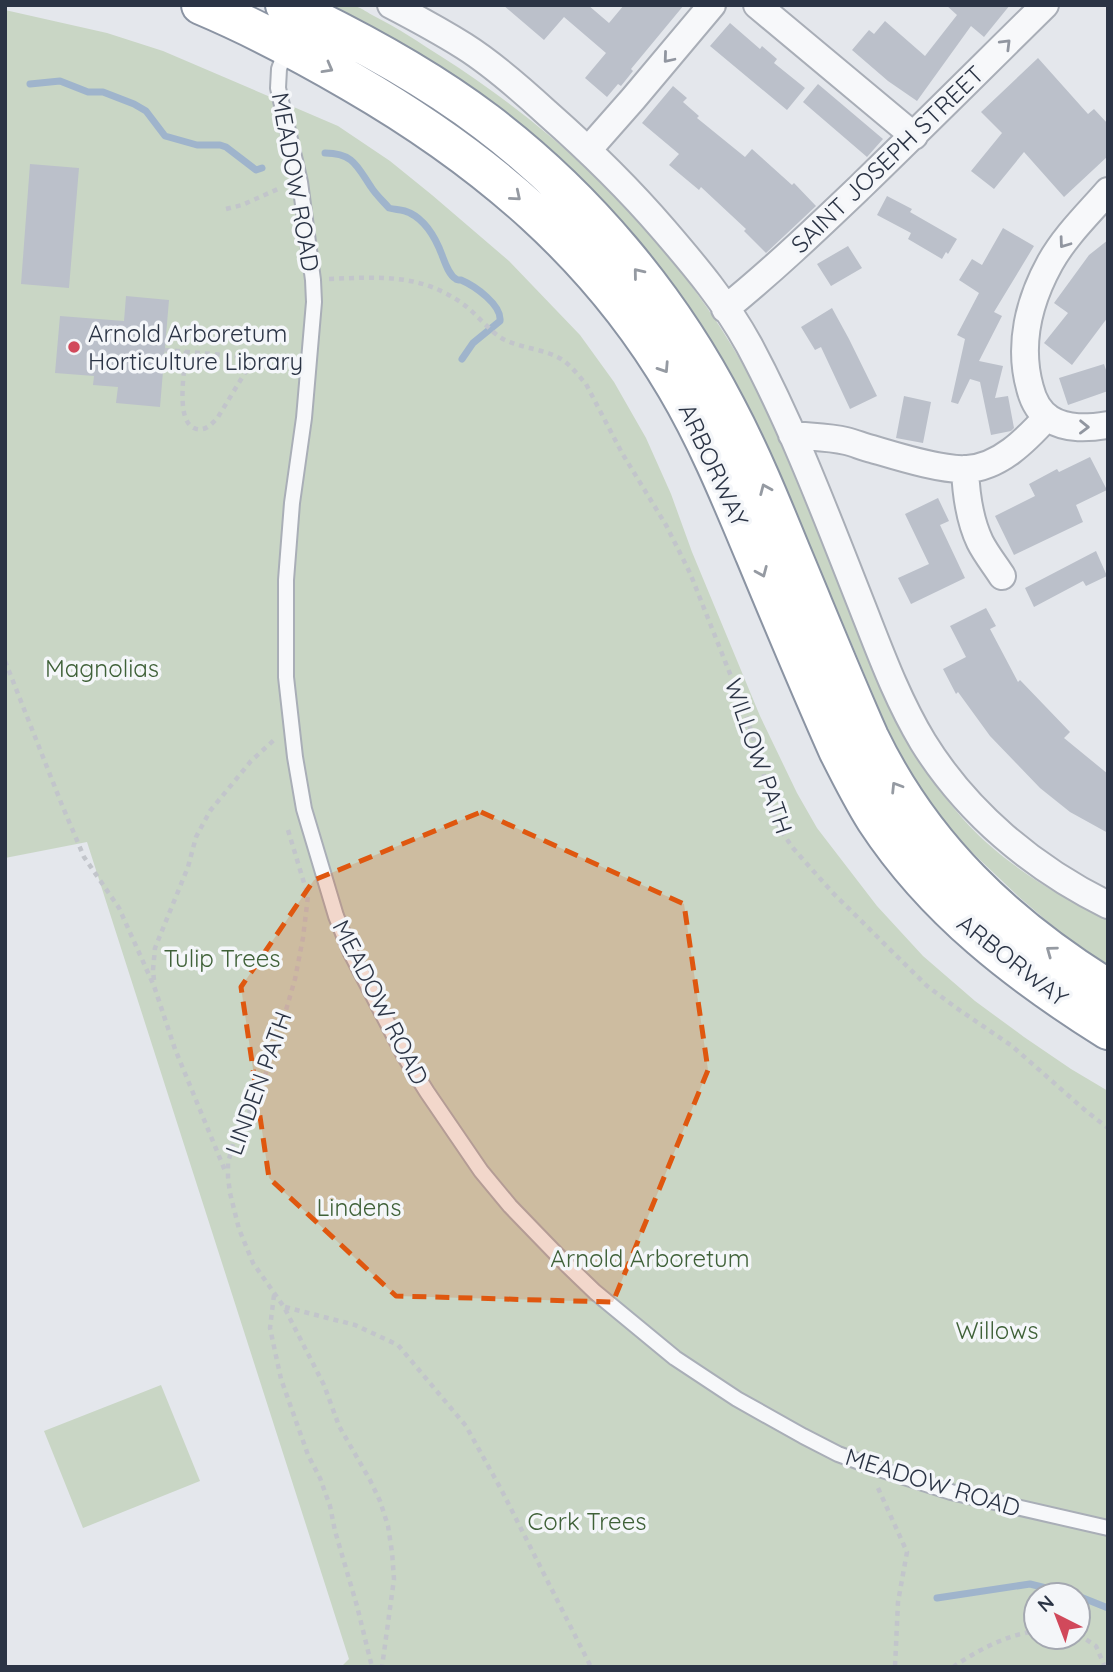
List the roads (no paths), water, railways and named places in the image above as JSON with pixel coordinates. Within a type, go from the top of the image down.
[{"type":"highway","name":"ARBORWAY","points":[[201,5],[287,46],[368,91],[427,128],[461,152],[546,222],[602,283],[653,351],[697,426],[729,491],[838,750],[864,801],[882,829],[929,888],[976,934],[1035,982],[1108,1030]]},
{"type":"highway","name":"ARBORWAY","points":[[285,5],[391,60],[484,121],[552,179],[628,261],[694,351],[728,410],[758,472],[869,737],[904,801],[934,842],[987,899],[1037,941],[1108,989]]},
{"type":"street","points":[[391,5],[466,47],[531,98],[588,150],[646,209],[687,257],[747,341],[784,414],[849,571],[889,677],[923,743],[960,792],[1013,844],[1060,878],[1108,905]]},
{"type":"street","points":[[588,150],[712,5]]},
{"type":"street","points":[[757,5],[914,136]]},
{"type":"street","name":"SAINT JOSEPH STREET","points":[[725,309],[820,225],[914,136],[1045,5]]},
{"type":"street","points":[[1108,191],[1050,263],[1033,301],[1025,336],[1025,365],[1034,400],[1042,412],[1059,424],[1068,426],[1108,425]]},
{"type":"street","points":[[792,435],[846,441],[925,463],[965,469],[989,464],[1003,457],[1047,417]]},
{"type":"street","points":[[965,469],[966,495],[971,517],[980,541],[1002,576]]},
{"type":"lane","name":"MEADOW ROAD","points":[[287,46],[278,80],[280,100],[300,182],[314,302],[286,580],[286,677],[295,757],[304,809],[336,916],[351,953],[405,1057],[481,1171],[510,1206],[577,1275],[675,1358],[737,1399],[838,1454],[951,1492],[1108,1528]]},
{"type":"waterway","points":[[30,84],[60,81],[88,92],[103,92],[146,111],[165,136],[197,145],[220,145],[256,170],[262,168]]},
{"type":"waterway","points":[[325,153],[348,158],[389,208],[416,216],[433,237],[451,275],[480,291],[497,309],[500,321],[473,343],[462,359]]},
{"type":"waterway","points":[[937,1598],[1022,1585]]},
{"type":"waterway","points":[[1092,1602],[1108,1608]]},
{"type":"place","name":"Arnold Arboretum Horticulture Library","points":[[74,347]]},
{"type":"park label","name":"Magnolias","points":[[102,668]]},
{"type":"park label","name":"Tulip Trees","points":[[222,958]]},
{"type":"park label","name":"Lindens","points":[[359,1207]]},
{"type":"park label","name":"Arnold Arboretum","points":[[650,1258]]},
{"type":"park label","name":"Willows","points":[[997,1330]]},
{"type":"park label","name":"Cork Trees","points":[[587,1521]]}]
